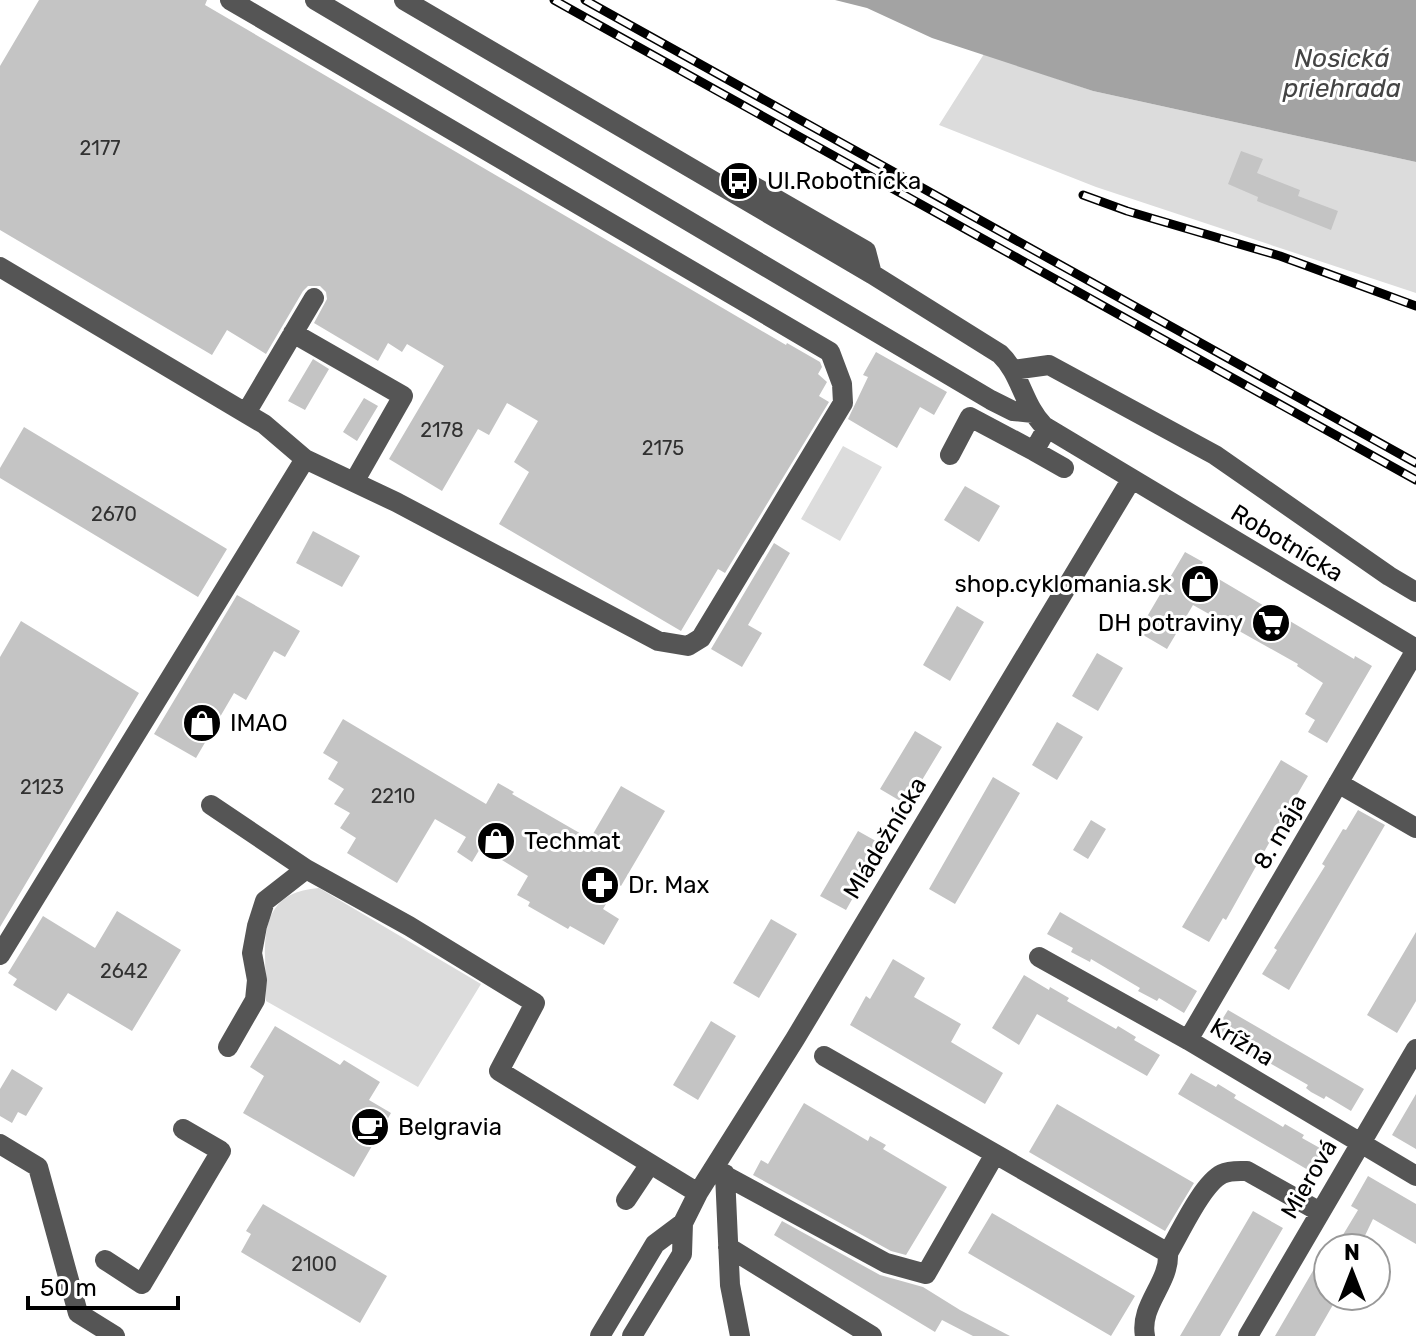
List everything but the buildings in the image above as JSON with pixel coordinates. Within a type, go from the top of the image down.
[{"type":"street","points":[[0,267],[264,424],[305,459],[658,641],[688,646],[701,638],[843,403],[842,384],[830,352],[230,0]]},
{"type":"street","name":"Robotnícka","points":[[315,0],[991,400],[1040,420],[1131,480],[1416,650]]},
{"type":"street","points":[[404,0],[872,274],[1000,354],[1014,370],[1040,420],[1034,451]]},
{"type":"street","points":[[246,413],[314,298]]},
{"type":"street","points":[[293,333],[403,396],[354,482]]},
{"type":"street","points":[[1014,370],[1049,365],[1215,455],[1416,592]]},
{"type":"street","points":[[950,455],[970,417],[1064,468]]},
{"type":"street","points":[[0,955],[305,459]]},
{"type":"street","name":"Mládežnícka","points":[[632,1336],[682,1254],[683,1223],[698,1193],[719,1172],[795,1039],[1131,480]]},
{"type":"street","name":"8. mája","points":[[1188,1040],[1416,650]]},
{"type":"street","points":[[1338,783],[1416,828]]},
{"type":"street","points":[[211,805],[306,869],[409,926],[535,1003],[499,1071],[698,1193]]},
{"type":"street","points":[[228,1047],[255,1000],[257,980],[252,953],[265,901],[306,869]]},
{"type":"street","name":"Krížna","points":[[1039,957],[1188,1040],[1416,1176]]},
{"type":"street","name":"Mierová","points":[[1248,1336],[1416,1049]]},
{"type":"street","points":[[824,1056],[1168,1253]]},
{"type":"street","points":[[105,1260],[142,1284],[221,1151],[183,1129]]},
{"type":"street","points":[[0,1144],[38,1167],[78,1313],[115,1336]]},
{"type":"street","points":[[719,1172],[886,1263],[926,1274],[995,1154]]},
{"type":"street","points":[[626,1200],[650,1164]]},
{"type":"street","points":[[1145,1336],[1146,1313],[1169,1265],[1168,1253],[1209,1185],[1222,1174],[1235,1170],[1247,1171],[1320,1212]]},
{"type":"street","points":[[719,1172],[730,1285],[740,1336]]},
{"type":"street","name":"Mládežnícka","points":[[600,1336],[655,1244],[683,1223]]},
{"type":"street","points":[[728,1247],[872,1336]]},
{"type":"shaded area","points":[[984,54],[1093,91],[1416,162],[1416,293],[1096,187],[939,125]]},
{"type":"shaded area","points":[[843,446],[882,467],[840,541],[801,519]]},
{"type":"shaded area","points":[[319,888],[481,984],[418,1087],[266,1001],[265,945],[273,913],[282,901],[297,892]]},
{"type":"water","name":"Nosická priehrada","points":[[835,0],[1416,0],[1416,162],[1093,91],[932,38],[867,8]]},
{"type":"railway","points":[[554,0],[1416,480]]},
{"type":"railway","points":[[585,0],[1416,463]]},
{"type":"railway","points":[[1083,195],[1280,256],[1416,306]]},
{"type":"place","name":"Ul.Robotnícka","points":[[739,181]]},
{"type":"place","name":"shop.cyklomania.sk","points":[[1200,584]]},
{"type":"place","name":"DH potraviny","points":[[1271,623]]},
{"type":"place","name":"IMAO","points":[[202,723]]},
{"type":"place","name":"Techmat","points":[[496,841]]},
{"type":"place","name":"Dr. Max","points":[[600,885]]},
{"type":"place","name":"Belgravia","points":[[370,1127]]}]
